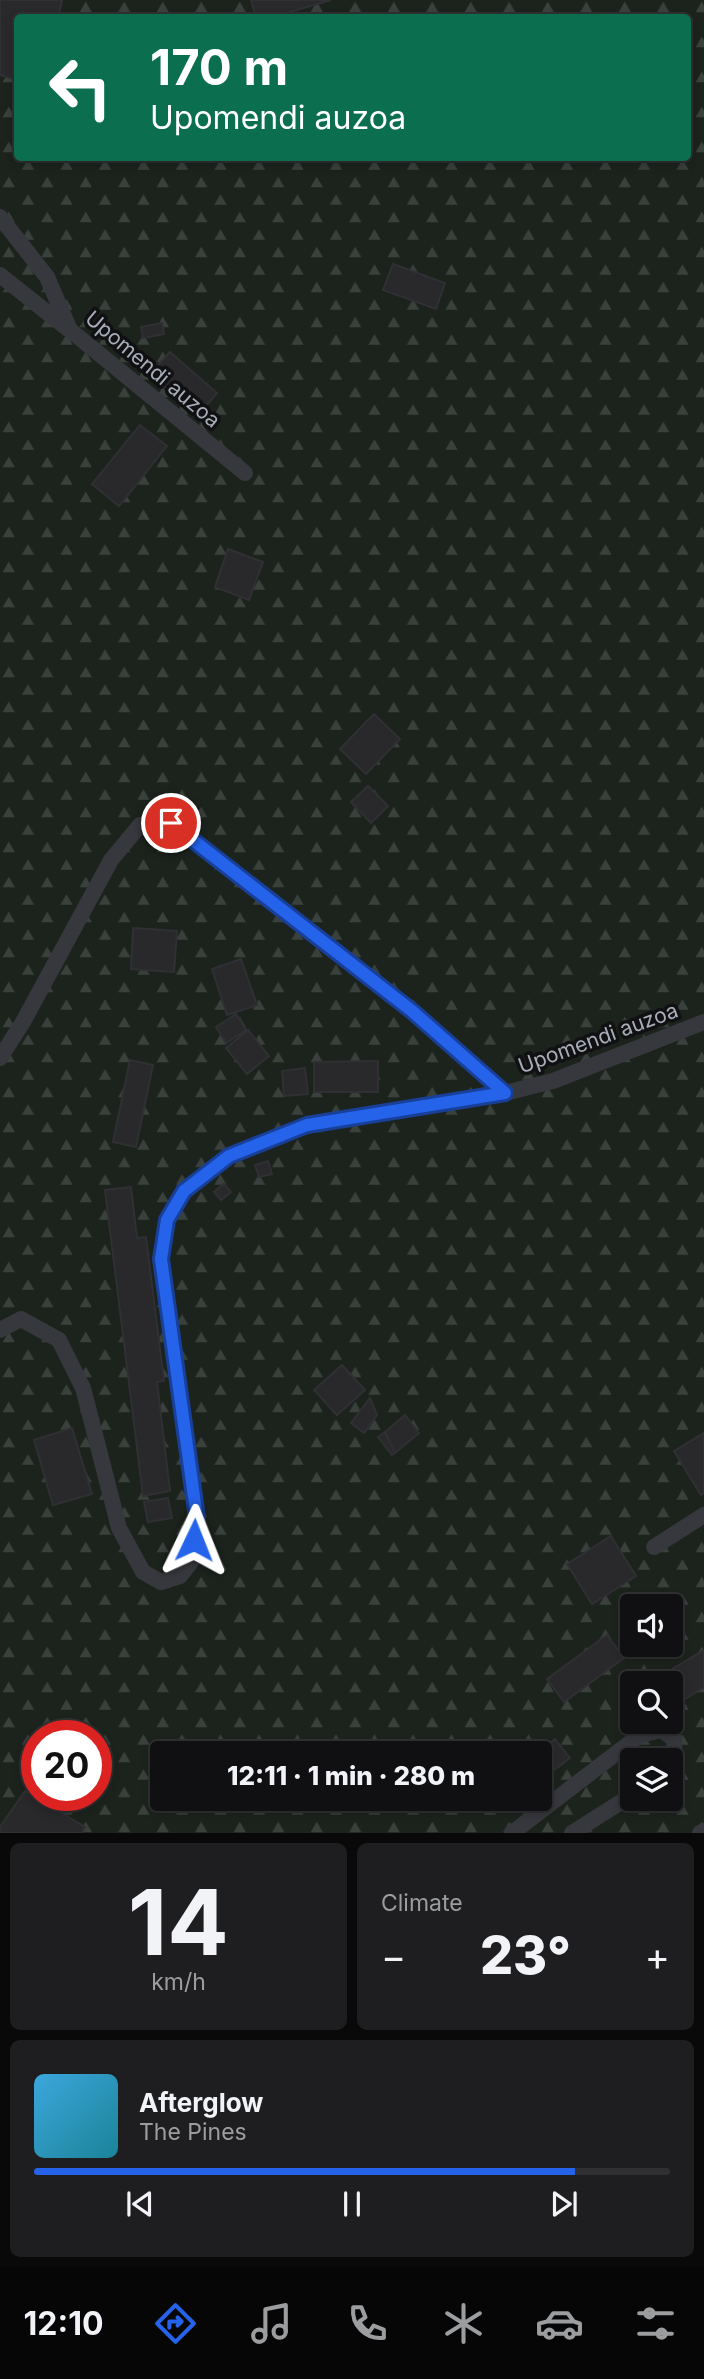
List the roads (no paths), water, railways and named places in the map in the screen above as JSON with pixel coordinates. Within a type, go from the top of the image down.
[{"type":"lane","name":"Upomendi auzoa","points":[[0,217],[47,277],[70,330],[245,473]]},
{"type":"lane","points":[[0,275],[70,330]]},
{"type":"lane","name":"Upomendi auzoa","points":[[0,1058],[23,1022],[111,860],[140,825],[171,823],[412,1011],[505,1093]]},
{"type":"lane","name":"Upomendi auzoa","points":[[0,1330],[21,1319],[59,1340],[83,1388],[119,1528],[143,1573],[161,1582],[180,1576],[191,1562],[197,1518],[161,1259],[167,1220],[184,1191],[229,1156],[307,1125],[505,1093],[553,1081],[704,1022]]},
{"type":"lane","points":[[654,1547],[704,1515]]},
{"type":"lane","points":[[623,1748],[640,1735],[662,1730],[674,1739],[674,1748]]},
{"type":"lane","points":[[512,1833],[620,1750]]},
{"type":"lane","points":[[572,1833],[620,1803]]}]
